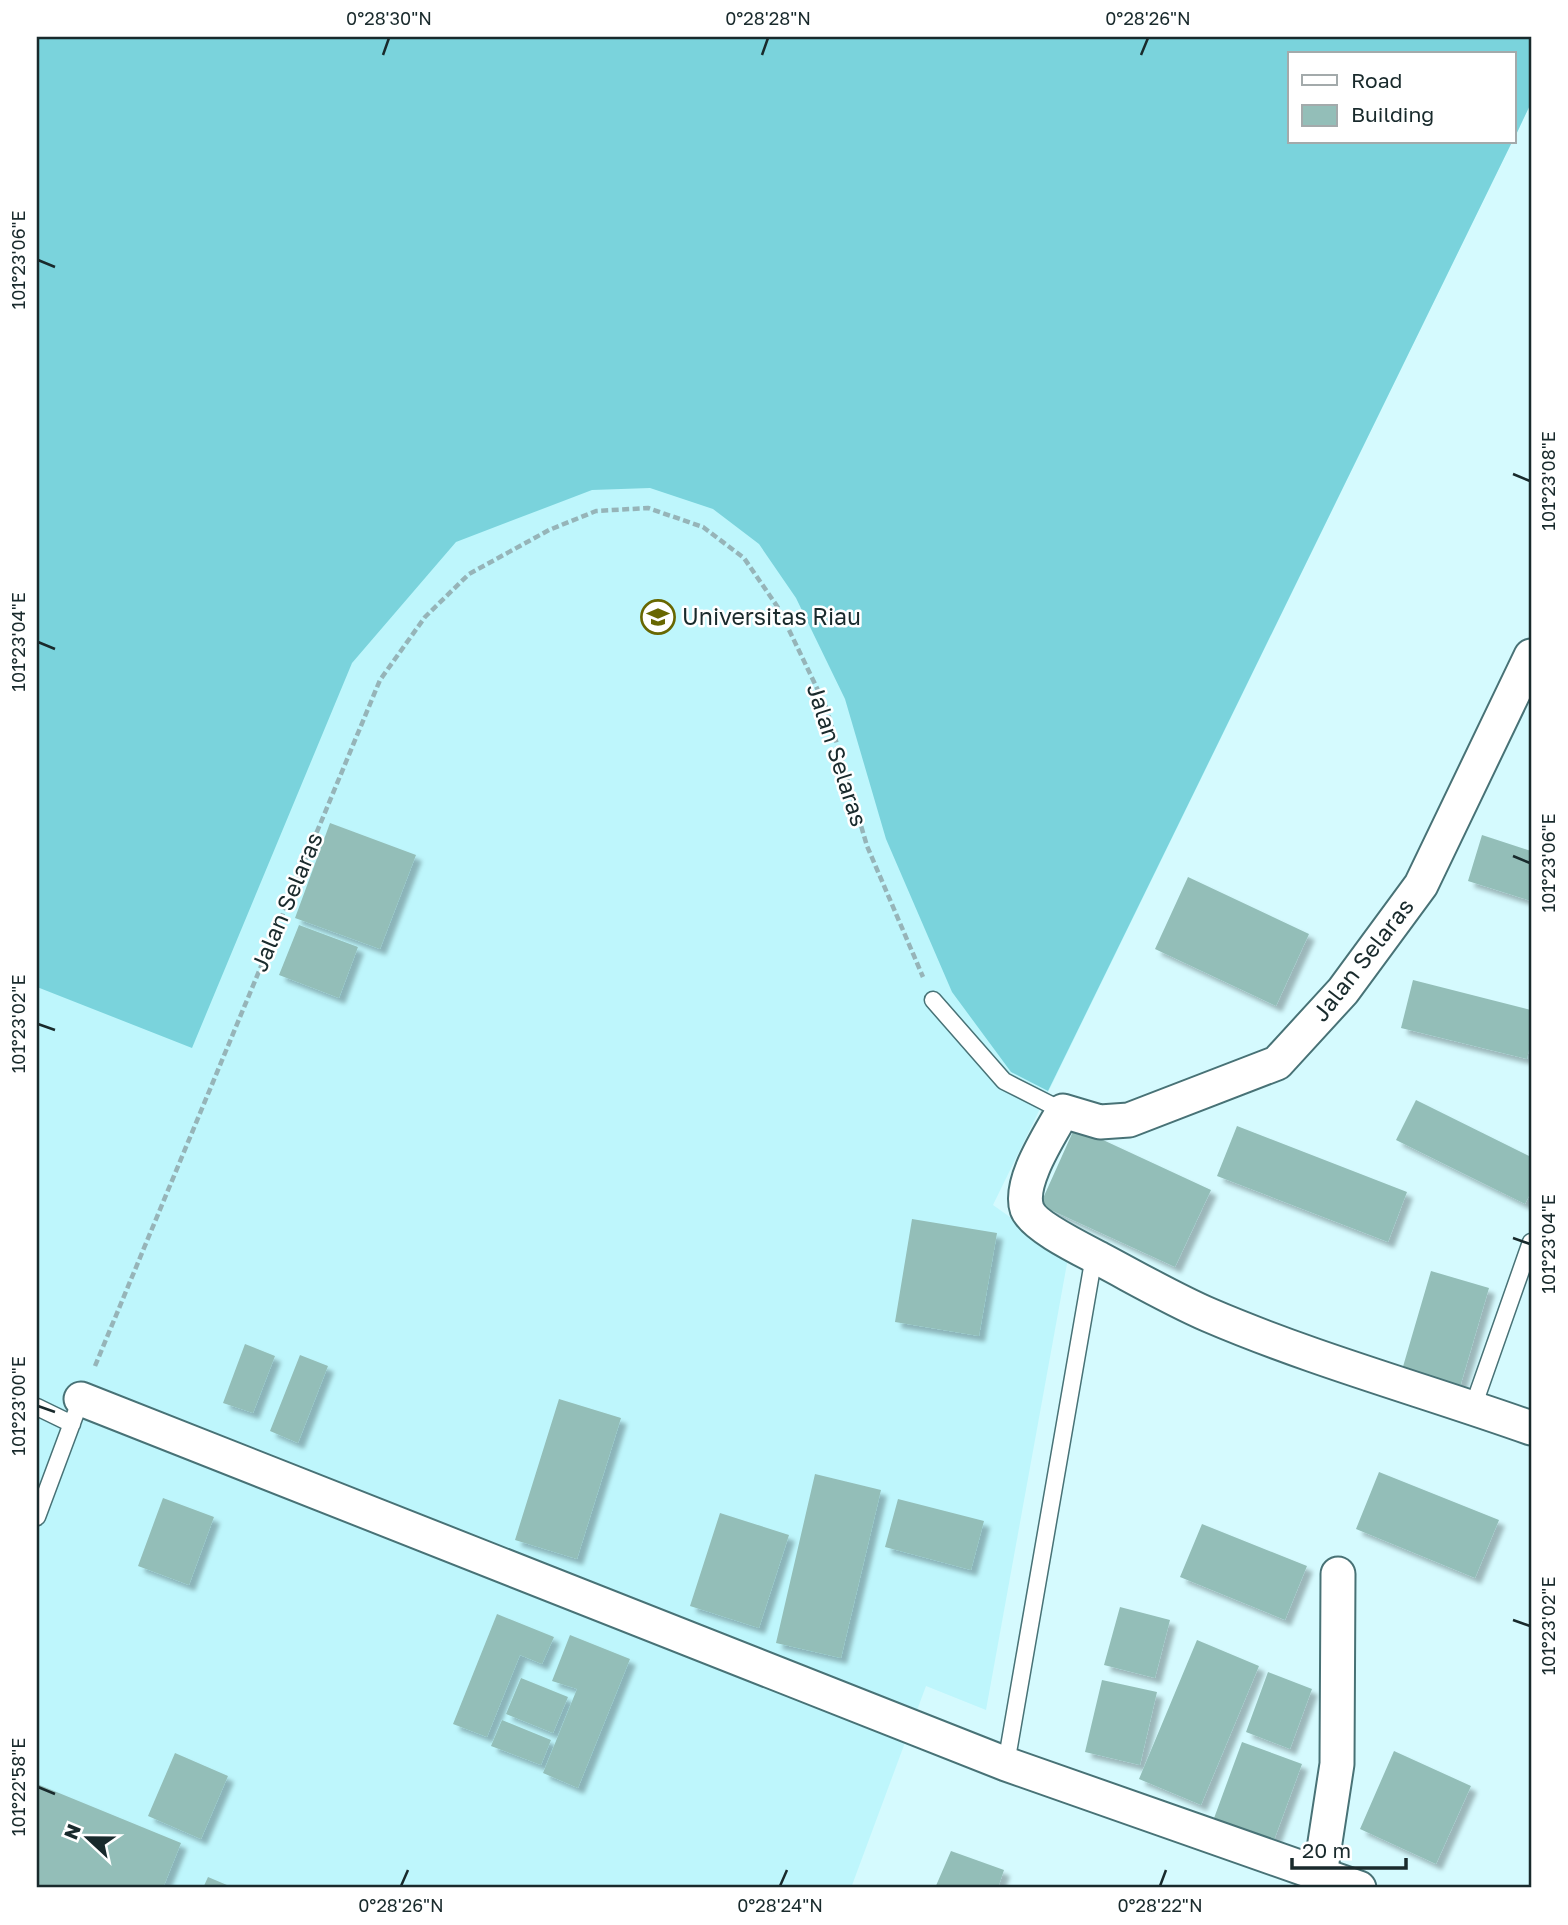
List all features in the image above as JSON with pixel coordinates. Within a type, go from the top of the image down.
[{"type":"street","name":"Jalan Selaras","points":[[1063,1111],[1100,1122],[1129,1120],[1277,1063],[1343,991],[1422,885],[1531,656]]},
{"type":"street","points":[[1063,1111],[1031,1171],[1026,1191],[1026,1208],[1033,1220],[1208,1315],[1297,1349],[1531,1428]]},
{"type":"street","points":[[76,1411],[1006,1764],[1359,1888]]},
{"type":"street","points":[[1321,1875],[1337,1764],[1338,1574]]},
{"type":"lane","name":"Jalan Selaras","points":[[933,1000],[1004,1081],[1063,1111]]},
{"type":"lane","points":[[1473,1407],[1531,1242]]},
{"type":"lane","points":[[1006,1764],[1094,1255]]},
{"type":"lane","points":[[37,1407],[76,1411],[37,1517]]},
{"type":"path","name":"Jalan Selaras","points":[[76,1411],[380,680],[425,617],[469,574],[549,530],[596,511],[648,508],[703,527],[744,558],[779,609],[826,707],[867,846],[933,1000]]},
{"type":"shaded area","name":"Universitas Riau","points":[[37,37],[1531,37],[1531,103],[1516,135],[1516,52],[1288,52],[1288,144],[1511,144],[993,1205],[1068,1258],[986,1710],[926,1686],[851,1888],[37,1888]]},
{"type":"shaded area","points":[[37,37],[1531,37],[1531,103],[1516,135],[1516,52],[1288,52],[1288,144],[1511,144],[1048,1091],[1011,1072],[952,992],[886,839],[845,699],[796,598],[759,544],[713,509],[650,488],[592,490],[456,542],[352,663],[192,1048],[37,987]]},
{"type":"building","points":[[330,823],[416,855],[380,949],[295,918]]},
{"type":"building","points":[[1482,835],[1531,851],[1531,901],[1468,881]]},
{"type":"building","points":[[1188,877],[1309,934],[1276,1006],[1155,949]]},
{"type":"building","points":[[299,925],[358,947],[339,998],[279,975]]},
{"type":"building","points":[[1413,980],[1531,1010],[1531,1040],[1527,1059],[1401,1028]]},
{"type":"building","points":[[1416,1100],[1531,1157],[1531,1192],[1525,1204],[1396,1140]]},
{"type":"building","points":[[1237,1126],[1407,1192],[1388,1242],[1217,1176]]},
{"type":"building","points":[[1075,1127],[1211,1190],[1175,1267],[1040,1205]]},
{"type":"building","points":[[912,1219],[997,1233],[979,1336],[895,1322]]},
{"type":"building","points":[[1431,1271],[1489,1288],[1460,1387],[1402,1370]]},
{"type":"building","points":[[245,1344],[275,1356],[253,1413],[223,1403]]},
{"type":"building","points":[[300,1355],[328,1366],[298,1443],[270,1431]]},
{"type":"building","points":[[559,1399],[621,1418],[577,1559],[515,1540]]},
{"type":"building","points":[[1379,1472],[1499,1520],[1475,1578],[1356,1529]]},
{"type":"building","points":[[815,1474],[881,1490],[841,1658],[776,1643]]},
{"type":"building","points":[[163,1498],[214,1517],[189,1585],[138,1566]]},
{"type":"building","points":[[898,1499],[984,1521],[971,1570],[885,1547]]},
{"type":"building","points":[[720,1513],[789,1535],[759,1628],[690,1606]]},
{"type":"building","points":[[1202,1524],[1307,1566],[1285,1620],[1180,1577]]},
{"type":"building","points":[[1120,1607],[1170,1620],[1155,1678],[1104,1665]]},
{"type":"building","points":[[497,1614],[554,1637],[542,1664],[520,1655],[487,1737],[453,1724]]},
{"type":"building","points":[[570,1635],[630,1659],[578,1788],[543,1773],[577,1689],[552,1681]]},
{"type":"building","points":[[1197,1640],[1259,1666],[1201,1805],[1139,1779]]},
{"type":"building","points":[[1268,1672],[1312,1689],[1290,1749],[1246,1732]]},
{"type":"building","points":[[521,1678],[568,1697],[553,1733],[506,1714]]},
{"type":"building","points":[[1102,1680],[1157,1692],[1140,1765],[1085,1752]]},
{"type":"building","points":[[502,1720],[551,1740],[541,1765],[491,1746]]},
{"type":"building","points":[[1242,1742],[1302,1764],[1273,1843],[1213,1821]]},
{"type":"building","points":[[1394,1751],[1471,1786],[1436,1864],[1360,1829]]},
{"type":"building","points":[[175,1753],[228,1776],[201,1839],[148,1816]]},
{"type":"building","points":[[37,1784],[181,1843],[163,1888],[37,1888]]},
{"type":"building","points":[[951,1851],[1004,1870],[998,1888],[935,1888]]},
{"type":"building","points":[[208,1877],[234,1888],[203,1888]]},
{"type":"place","name":"Universitas Riau","points":[[658,617]]}]
